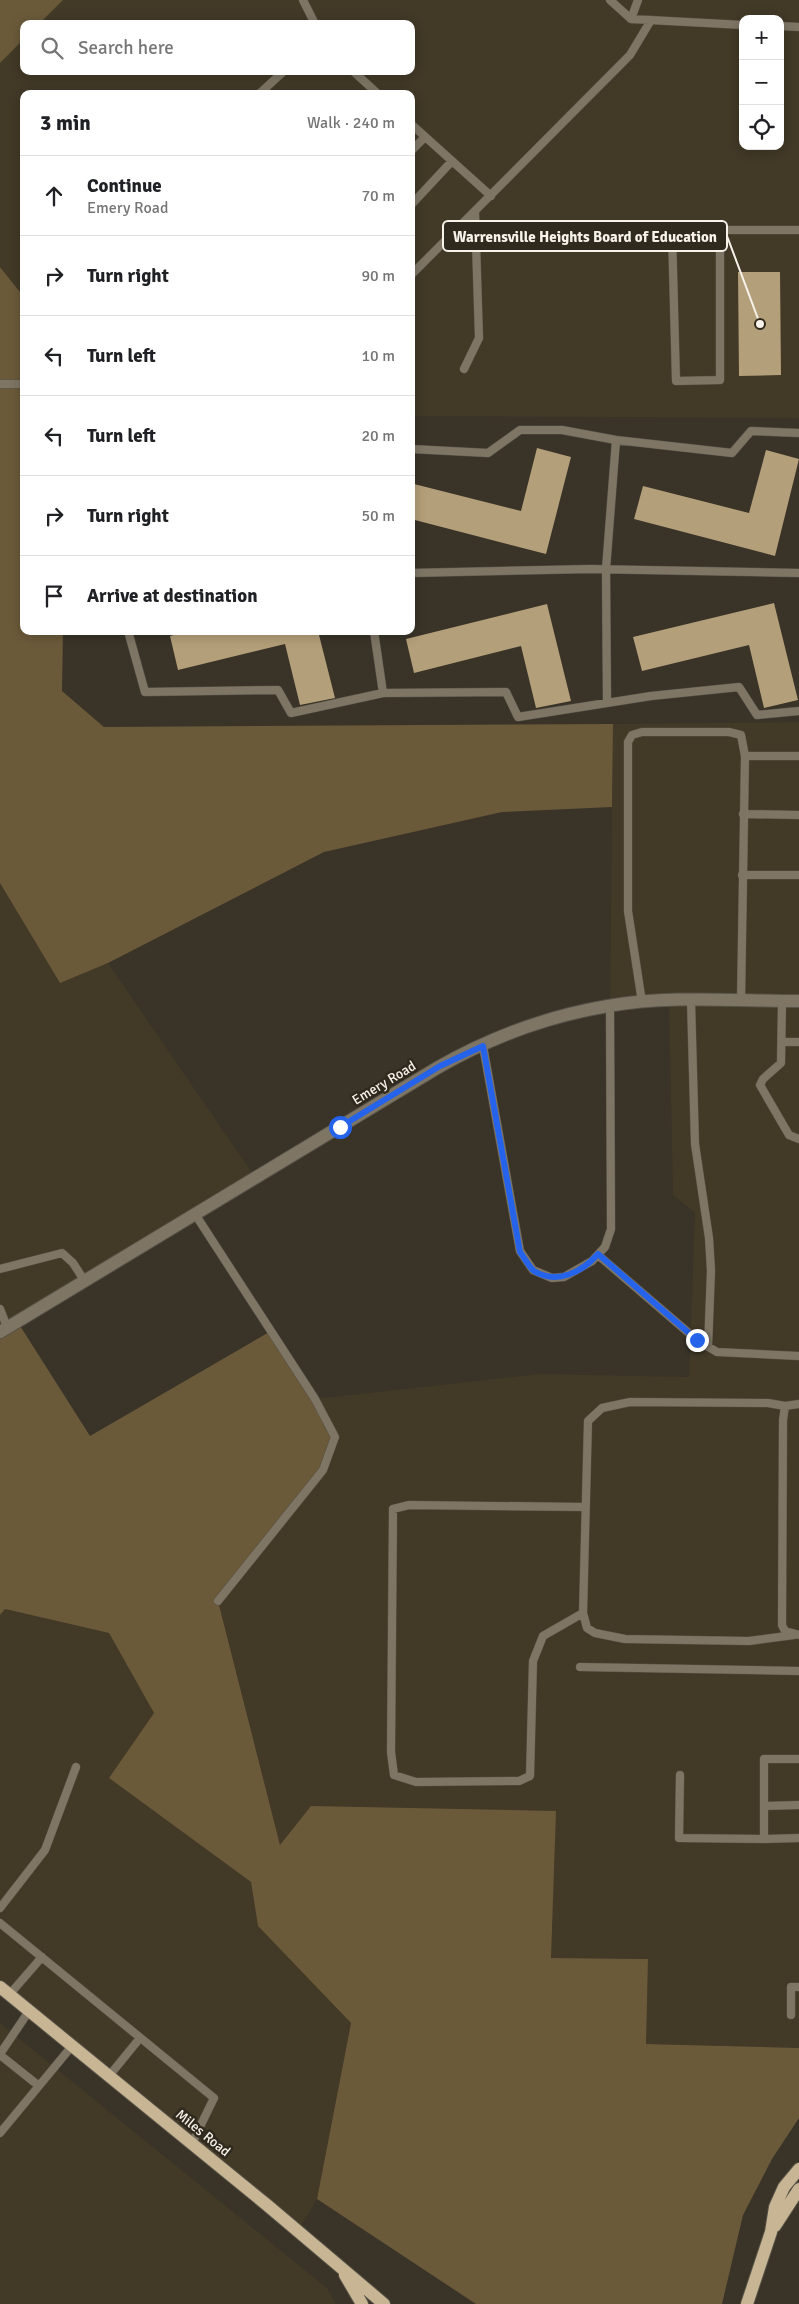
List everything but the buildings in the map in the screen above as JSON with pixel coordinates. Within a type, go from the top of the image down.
[{"type":"main road","name":"Miles Road","points":[[5,1991],[192,2143],[384,2304]]},
{"type":"main road","points":[[747,2304],[771,2232],[777,2202],[784,2187],[799,2169]]},
{"type":"main road","points":[[771,2232],[799,2189]]},
{"type":"main road","points":[[340,2267],[362,2304]]},
{"type":"street","name":"Emery Road","points":[[3,1330],[440,1066],[483,1046],[541,1023],[610,1005],[642,1002],[799,1001]]},
{"type":"lane","points":[[303,0],[313,20]]},
{"type":"lane","points":[[610,0],[631,19],[739,25]]},
{"type":"lane","points":[[631,19],[638,0]]},
{"type":"lane","points":[[415,270],[475,212],[630,54],[651,20]]},
{"type":"lane","points":[[784,26],[799,26]]},
{"type":"lane","points":[[263,90],[280,75]]},
{"type":"lane","points":[[357,75],[374,90]]},
{"type":"lane","points":[[415,128],[490,196]]},
{"type":"lane","points":[[415,147],[425,137]]},
{"type":"lane","points":[[415,201],[452,162]]},
{"type":"lane","points":[[464,369],[479,338],[475,212]]},
{"type":"lane","points":[[720,230],[720,380],[676,381],[672,232],[674,230],[720,230],[799,230]]},
{"type":"lane","points":[[0,384],[20,384]]},
{"type":"lane","points":[[415,449],[488,452],[520,430],[562,430],[616,440],[732,452],[751,431],[799,433]]},
{"type":"lane","points":[[607,703],[606,569],[616,440]]},
{"type":"lane","points":[[415,573],[606,569],[799,573]]},
{"type":"lane","points":[[129,635],[145,692],[278,690],[291,713],[383,693],[506,692],[518,717],[607,703],[740,687],[757,715],[799,711]]},
{"type":"lane","points":[[375,635],[383,693]]},
{"type":"lane","points":[[642,1002],[628,911],[628,742],[632,735],[642,732],[729,732],[741,735],[745,756],[740,1001]]},
{"type":"lane","points":[[745,756],[799,756]]},
{"type":"lane","points":[[743,814],[799,814]]},
{"type":"lane","points":[[742,875],[799,875]]},
{"type":"lane","points":[[691,1001],[695,1144],[709,1238],[711,1270],[708,1347]]},
{"type":"lane","points":[[782,1001],[781,1063],[763,1079],[760,1085],[789,1135],[799,1139]]},
{"type":"lane","points":[[483,1046],[520,1252],[533,1270],[552,1278],[564,1278],[592,1261],[605,1247],[610,1229],[610,1005]]},
{"type":"lane","points":[[782,1042],[799,1042]]},
{"type":"lane","points":[[195,1214],[315,1399],[334,1437],[323,1470],[218,1600]]},
{"type":"lane","points":[[0,1269],[62,1253],[73,1263],[84,1280]]},
{"type":"lane","points":[[598,1254],[708,1347],[717,1352],[799,1356]]},
{"type":"lane","points":[[0,1309],[3,1330]]},
{"type":"lane","points":[[798,1635],[749,1641],[625,1640],[595,1633],[587,1628],[583,1613],[588,1422],[602,1408],[630,1402],[768,1403],[786,1406],[799,1404]]},
{"type":"lane","points":[[786,1406],[783,1420],[782,1625],[785,1631],[798,1635]]},
{"type":"lane","points":[[583,1613],[560,1624],[543,1636],[533,1661],[530,1776],[519,1781],[416,1782],[394,1775],[391,1752],[393,1509],[409,1505],[585,1507]]},
{"type":"lane","points":[[580,1667],[799,1671]]},
{"type":"lane","points":[[764,1839],[764,1759],[799,1759]]},
{"type":"lane","points":[[0,1908],[45,1850],[76,1767]]},
{"type":"lane","points":[[680,1775],[679,1838],[799,1838]]},
{"type":"lane","points":[[764,1806],[799,1805]]},
{"type":"lane","points":[[0,1923],[214,2098],[192,2143]]},
{"type":"lane","points":[[5,1991],[42,1957]]},
{"type":"lane","points":[[792,2015],[791,1987],[799,1987]]},
{"type":"lane","points":[[29,2011],[0,2055],[39,2086]]},
{"type":"lane","points":[[109,2076],[140,2038]]},
{"type":"lane","points":[[0,2133],[72,2046]]},
{"type":"shaded area","points":[[0,0],[63,0],[43,20],[20,20],[20,43],[0,63]]},
{"type":"shaded area","points":[[63,0],[799,0],[799,418],[415,416],[415,90],[20,90],[20,292],[0,267],[0,63],[20,43],[20,75],[415,75],[415,20],[43,20]]},
{"type":"shaded area","points":[[0,267],[20,292],[20,635],[63,635],[62,691],[104,727],[613,724],[612,807],[502,812],[324,852],[108,963],[60,983],[0,883]]},
{"type":"shaded area","points":[[799,722],[799,2048],[645,2044],[648,1959],[551,1958],[280,1846],[218,1601],[315,1399],[540,1374],[689,1377],[695,1213],[673,1195],[669,1002],[610,1005],[613,724]]},
{"type":"shaded area","points":[[0,883],[60,982],[108,963],[255,1177],[0,1332]]},
{"type":"shaded area","points":[[17,1321],[90,1436],[271,1331],[335,1437],[323,1470],[218,1601],[280,1845],[311,1806],[556,1811],[551,1958],[648,1959],[646,2044],[799,2048],[799,2118],[772,2159],[743,2215],[722,2304],[476,2304],[317,2199],[351,2023],[258,1926],[251,1882],[109,1778],[154,1713],[109,1633],[5,1609],[0,1615],[0,1332]]},
{"type":"shaded area","points":[[4,1609],[109,1633],[154,1713],[109,1778],[251,1882],[258,1926],[351,2023],[317,2199],[298,2231],[0,1987],[0,1615]]},
{"type":"shaded area","points":[[0,2023],[327,2288],[336,2304],[0,2304]]},
{"type":"place","name":"Warrensville Heights Board of Education","points":[[760,324]]},
{"type":"route","points":[[340,1127],[440,1066],[483,1046],[520,1252],[533,1270],[552,1278],[564,1278],[592,1261],[598,1254],[697,1340]]}]
